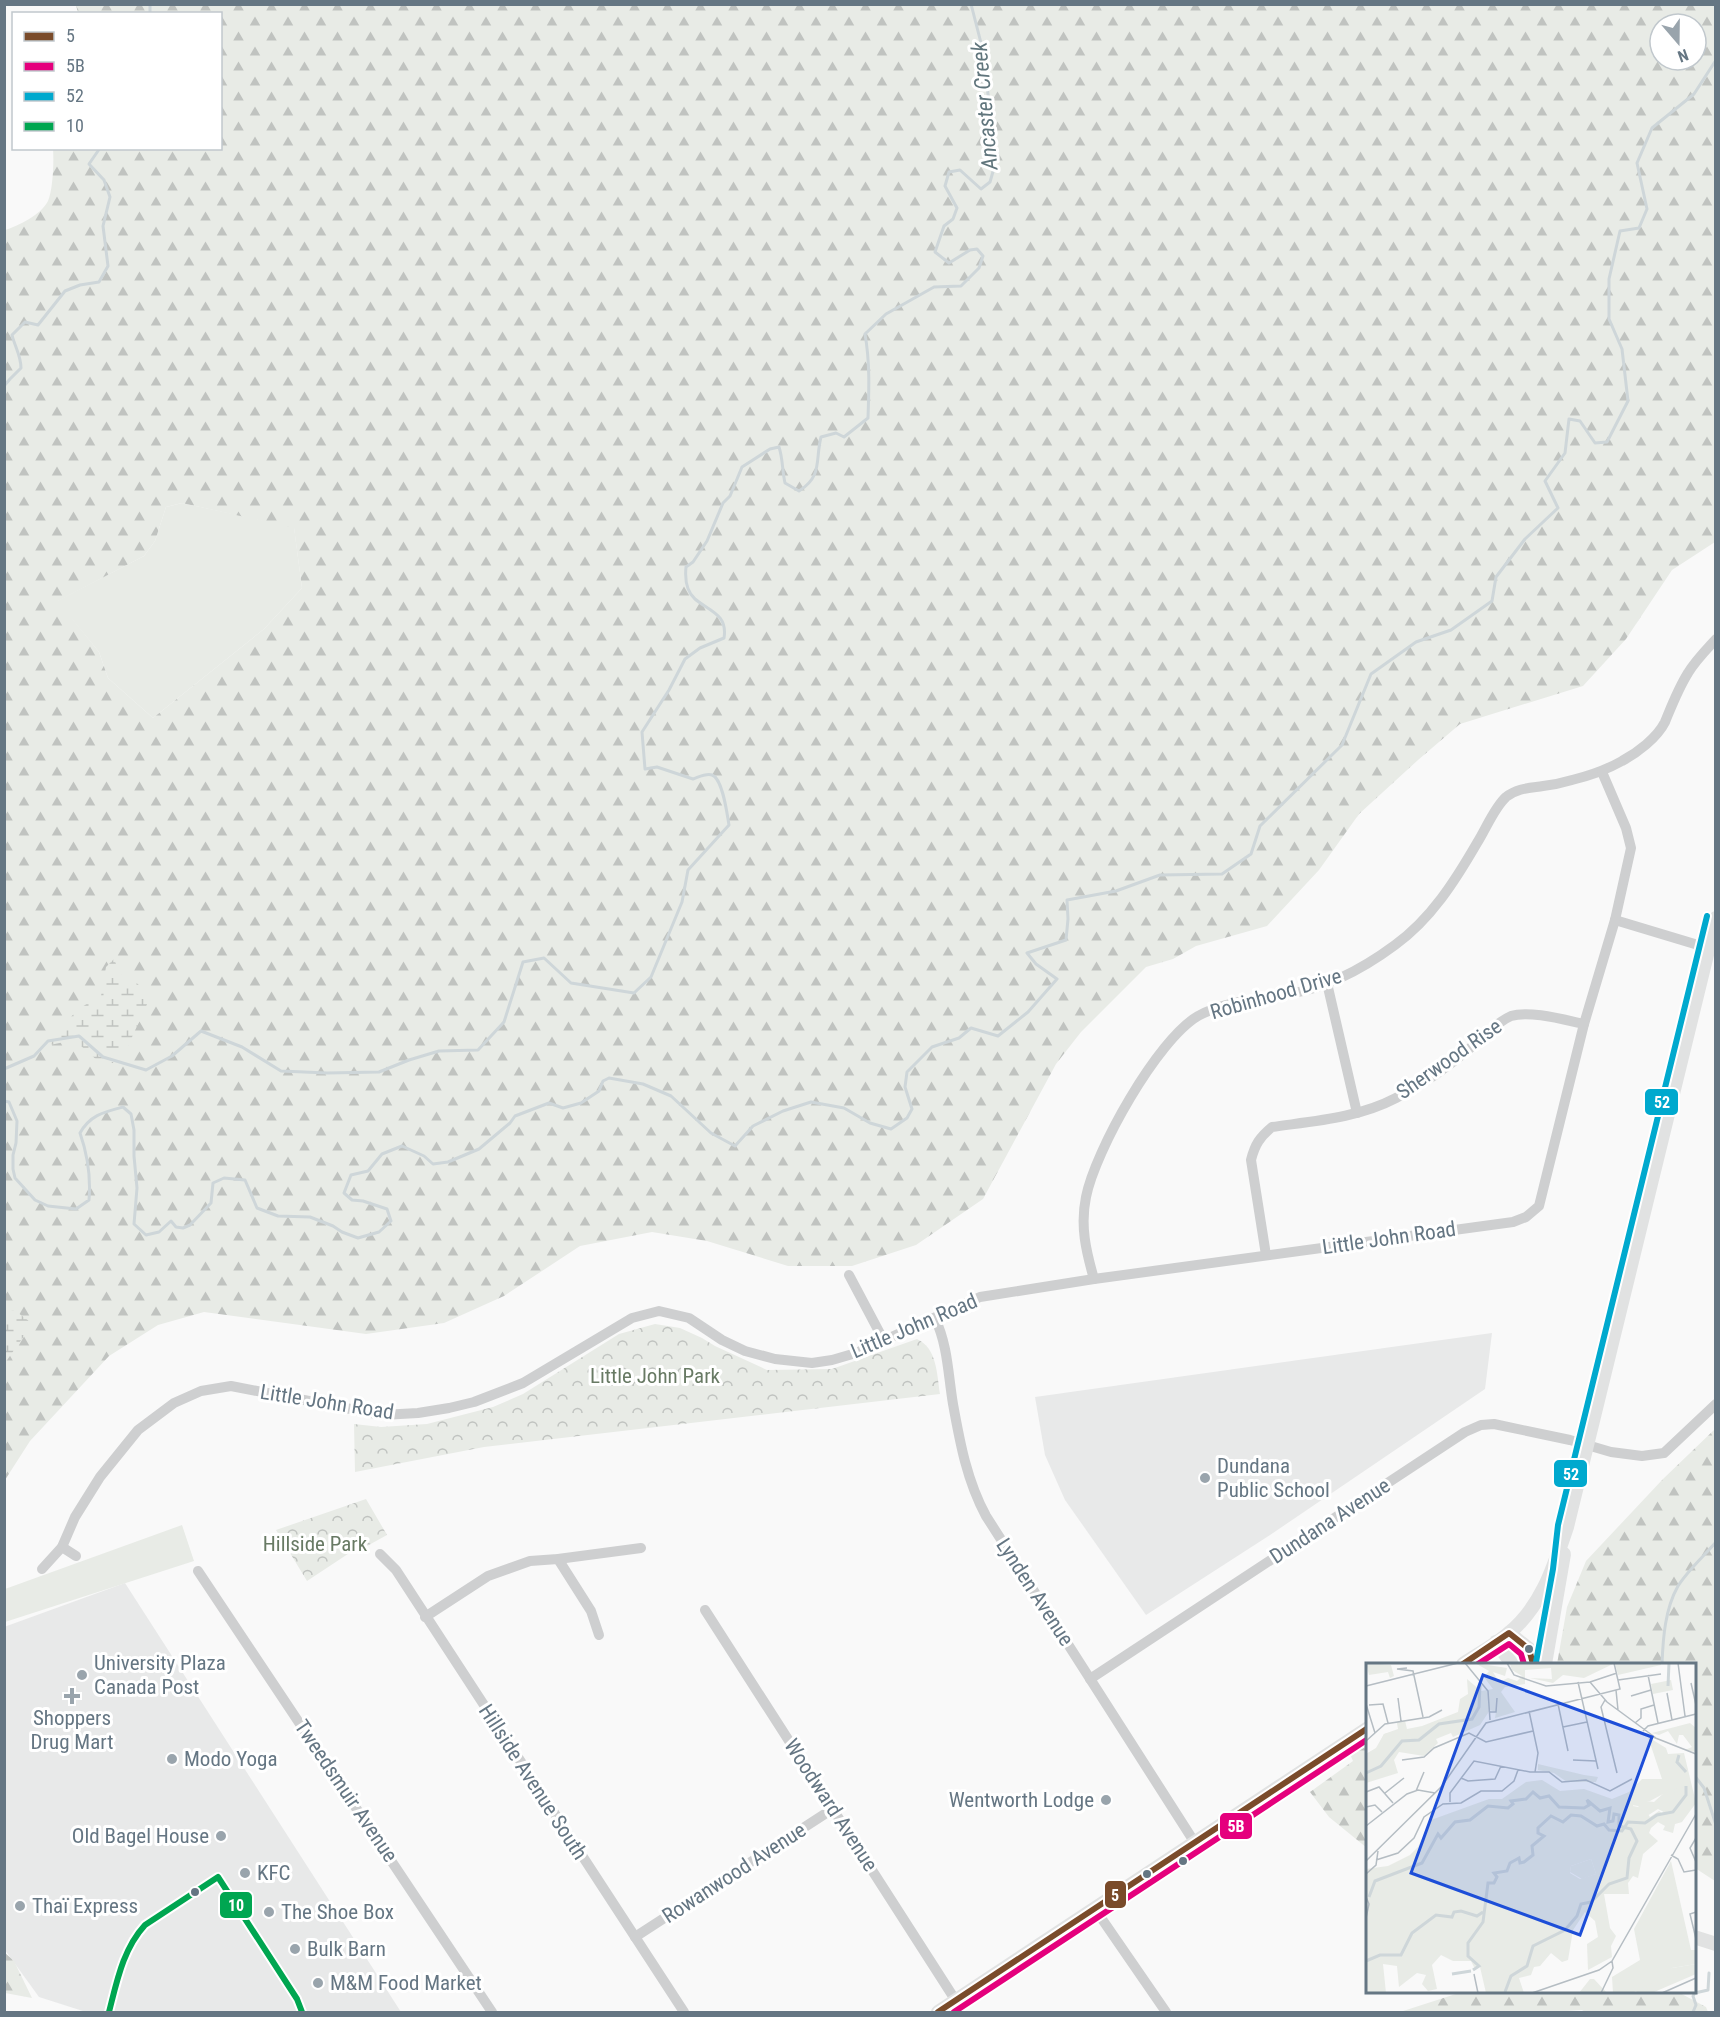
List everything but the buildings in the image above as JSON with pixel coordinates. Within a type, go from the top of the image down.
[{"type":"street","name":"Robinhood Drive","points":[[1094,1279],[1086,1251],[1083,1226],[1088,1187],[1094,1167],[1150,1066],[1172,1039],[1198,1016],[1231,1004],[1256,998],[1291,994],[1327,983],[1364,966],[1397,944],[1427,917],[1454,884],[1506,797],[1524,788],[1543,786],[1602,771],[1625,760],[1642,748],[1664,724],[1673,700],[1689,670],[1716,639]]},
{"type":"street","name":"Little John Road","points":[[42,1569],[62,1547],[75,1517],[100,1477],[138,1430],[174,1403],[201,1391],[231,1386],[382,1415],[449,1408],[474,1402],[523,1383],[632,1318],[659,1311],[689,1318],[722,1340],[745,1351],[790,1362],[812,1363],[832,1360],[884,1341],[980,1297],[1094,1279],[1513,1222],[1526,1216],[1539,1206],[1584,1024],[1615,920],[1631,848],[1626,828],[1602,771]]},
{"type":"street","points":[[1465,1663],[1509,1633],[1540,1597],[1556,1562],[1567,1527],[1716,918]]},
{"type":"street","points":[[1615,920],[1708,948]]},
{"type":"street","points":[[1327,983],[1357,1113]]},
{"type":"street","name":"Sherwood Rise","points":[[1266,1255],[1251,1160],[1254,1146],[1272,1127],[1357,1113],[1395,1099],[1428,1079],[1475,1045],[1496,1024],[1513,1015],[1534,1015],[1584,1024]]},
{"type":"street","points":[[849,1275],[884,1341]]},
{"type":"street","name":"Lynden Avenue","points":[[935,1318],[947,1351],[953,1403],[964,1460],[976,1498],[1195,1843]]},
{"type":"street","name":"Dundana Avenue","points":[[1090,1679],[1465,1432],[1481,1425],[1494,1424],[1611,1452],[1642,1456],[1664,1453],[1716,1404]]},
{"type":"street","points":[[1545,1663],[1563,1570],[1567,1527]]},
{"type":"street","points":[[62,1547],[76,1556]]},
{"type":"street","points":[[425,1617],[488,1576],[530,1561],[641,1548]]},
{"type":"street","name":"Hillside Avenue South","points":[[380,1554],[396,1570],[684,2013]]},
{"type":"street","points":[[558,1559],[591,1611],[599,1635]]},
{"type":"street","name":"Tweedsmuir Avenue","points":[[198,1571],[492,2013]]},
{"type":"street","name":"Woodward Avenue","points":[[705,1610],[956,2001]]},
{"type":"street","points":[[1509,1633],[1529,1649],[1532,1663]]},
{"type":"street","points":[[1496,1642],[1511,1663]]},
{"type":"street","points":[[938,2013],[1366,1729]]},
{"type":"street","name":"Rowanwood Avenue","points":[[635,1937],[834,1808]]},
{"type":"street","points":[[1095,1909],[1166,2013]]},
{"type":"street","points":[[1696,1936],[1716,1944]]},
{"type":"shaded area","name":"Dundana Public School","points":[[1492,1333],[1485,1389],[1273,1533],[1146,1615],[1065,1500],[1045,1455],[1035,1397]]},
{"type":"shaded area","points":[[125,1583],[401,2012],[86,2012],[39,1997],[5,1950],[4,1627]]},
{"type":"green space","points":[[76,5],[1715,5],[1715,542],[1672,570],[1626,639],[1583,686],[1460,724],[1418,760],[1359,814],[1319,870],[1267,926],[1196,946],[1173,959],[1146,967],[1081,1032],[1056,1064],[983,1199],[916,1245],[852,1266],[788,1266],[707,1241],[652,1232],[580,1246],[504,1296],[444,1323],[366,1334],[204,1312],[158,1325],[109,1356],[30,1441],[5,1480],[5,230],[22,223],[45,206],[50,196],[53,150],[222,150],[222,12],[78,12]],"holes":[[[182,503],[294,528],[302,588],[264,629],[153,718],[108,678],[99,652],[58,601],[144,556],[155,541],[166,507]]]},
{"type":"green space","points":[[182,503],[294,527],[302,588],[264,629],[153,718],[108,678],[99,652],[57,601],[144,556],[155,541],[166,507]]},
{"type":"green space","points":[[114,959],[120,974],[138,984],[148,1002],[127,1048],[113,1063],[99,1062],[80,1045],[69,1041],[50,1045],[71,1016],[101,996],[106,967]]},
{"type":"green space","points":[[14,1310],[29,1321],[31,1326],[5,1363],[5,1313]]},
{"type":"green space","name":"Little John Park","points":[[655,1324],[680,1328],[767,1370],[832,1369],[917,1339],[929,1349],[935,1362],[940,1394],[484,1447],[355,1472],[354,1424],[381,1427],[427,1424],[493,1407],[523,1394],[619,1334]]},
{"type":"green space","points":[[1715,1429],[1715,1881],[1696,1869],[1696,1663],[1557,1663],[1567,1607],[1586,1561],[1663,1479]]},
{"type":"green space","name":"Hillside Park","points":[[366,1499],[387,1535],[367,1546],[360,1546],[307,1581],[276,1530]]},
{"type":"green space","points":[[182,1525],[194,1561],[5,1622],[5,1589]]},
{"type":"green space","points":[[1366,1737],[1366,1847],[1329,1817],[1310,1792],[1353,1761],[1347,1747]]},
{"type":"green space","points":[[4,1952],[14,1961],[32,1998],[5,1993]]},
{"type":"green space","points":[[1459,1993],[1680,1993],[1706,2007],[1708,2012],[1585,2012],[1582,2010],[1400,2012]]},
{"type":"waterway","name":"Ancaster Creek","points":[[150,4],[150,12]]},
{"type":"waterway","name":"Ancaster Creek","points":[[4,1069],[34,1056],[48,1041],[79,1036],[103,1057],[146,1070],[172,1056],[201,1031],[242,1047],[281,1071],[379,1072],[439,1051],[478,1050],[504,1022],[523,962],[544,958],[571,983],[634,993],[651,977],[682,902],[688,870],[729,825],[722,790],[712,775],[693,779],[657,767],[645,769],[642,732],[669,690],[685,659],[700,648],[724,638],[723,623],[720,618],[695,599],[690,592],[686,579],[686,567],[693,562],[707,541],[742,467],[770,449],[779,447],[785,483],[799,491],[807,485],[815,473],[821,437],[836,433],[844,437],[868,418],[869,386],[865,334],[886,314],[934,287],[961,286],[979,268],[983,256],[977,249],[970,250],[949,263],[935,252],[944,226],[953,219],[957,208],[945,186],[949,172],[960,170],[981,189],[990,182],[994,168],[991,116],[981,43],[971,4]]},
{"type":"waterway","points":[[4,1101],[9,1102],[17,1121],[13,1155],[15,1178],[35,1200],[48,1206],[76,1209],[89,1200],[90,1191],[88,1166],[80,1133],[88,1122],[104,1113],[123,1107],[131,1114],[137,1188],[134,1224],[146,1235],[159,1232],[171,1221],[176,1227],[183,1228],[190,1225],[211,1203],[213,1183],[224,1178],[245,1180],[257,1208],[278,1216],[310,1217],[358,1238],[379,1232],[391,1221],[387,1209],[352,1200],[344,1193],[351,1175],[368,1171],[382,1154],[402,1146],[424,1156],[433,1164],[448,1162],[479,1149],[515,1116],[549,1103],[563,1108],[581,1103],[599,1091],[603,1081],[609,1078],[643,1084],[671,1096],[711,1133],[735,1146],[753,1126],[783,1111],[811,1102],[844,1108],[870,1123],[891,1129],[907,1118],[912,1109],[905,1087],[907,1072],[932,1047],[959,1038],[971,1028],[998,1036],[1028,1012],[1057,979],[1036,964],[1027,953],[1066,940],[1067,900],[1116,891],[1160,875],[1222,874],[1251,854],[1260,826],[1342,745],[1371,674],[1416,642],[1451,630],[1492,601],[1496,577],[1525,539],[1558,508],[1545,481],[1565,453],[1569,419],[1580,421],[1595,443],[1607,442],[1628,401],[1622,349],[1609,319],[1609,279],[1620,231],[1639,228],[1647,209],[1637,163],[1652,128],[1694,94],[1716,60]]},
{"type":"waterway","name":"Ancaster Creek","points":[[4,386],[21,368],[12,335],[25,322],[38,325],[65,291],[80,285],[99,282],[108,266],[103,226],[110,197],[104,180],[89,164],[99,150]]},
{"type":"waterway","points":[[1662,1663],[1670,1604],[1678,1586],[1716,1542]]},
{"type":"waterway","points":[[1696,1778],[1704,1788],[1716,1825]]},
{"type":"waterway","points":[[1696,1993],[1708,1990],[1709,1973]]},
{"type":"waterway","points":[[1693,2012],[1696,2005],[1693,1996],[1695,1993]]},
{"type":"transit line","name":"52","points":[[1536,1662],[1553,1569],[1558,1525],[1707,916]]},
{"type":"transit line","name":"5","points":[[1464,1663],[1509,1633],[1529,1649],[1533,1663]]},
{"type":"transit line","name":"5B","points":[[1480,1663],[1509,1644],[1521,1654],[1524,1663]]},
{"type":"transit line","name":"5","points":[[938,2012],[1366,1729]]},
{"type":"transit line","name":"5B","points":[[954,2012],[1366,1740]]},
{"type":"transit line","name":"10","points":[[109,2012],[118,1977],[137,1934],[145,1925],[218,1877],[297,1999],[302,2012]]},
{"type":"place","name":"Dundana Public School","points":[[1205,1478]]},
{"type":"place","name":"University Plaza Canada Post","points":[[82,1675]]},
{"type":"place","name":"Shoppers Drug Mart","points":[[72,1696]]},
{"type":"place","name":"Modo Yoga","points":[[172,1759]]},
{"type":"place","name":"Wentworth Lodge","points":[[1106,1800]]},
{"type":"place","name":"Old Bagel House","points":[[221,1836]]},
{"type":"place","name":"KFC","points":[[245,1873]]},
{"type":"place","name":"Thaï Express","points":[[20,1906]]},
{"type":"place","name":"The Shoe Box","points":[[269,1912]]},
{"type":"place","name":"Bulk Barn","points":[[295,1949]]},
{"type":"place","name":"M&M Food Market","points":[[318,1983]]}]
